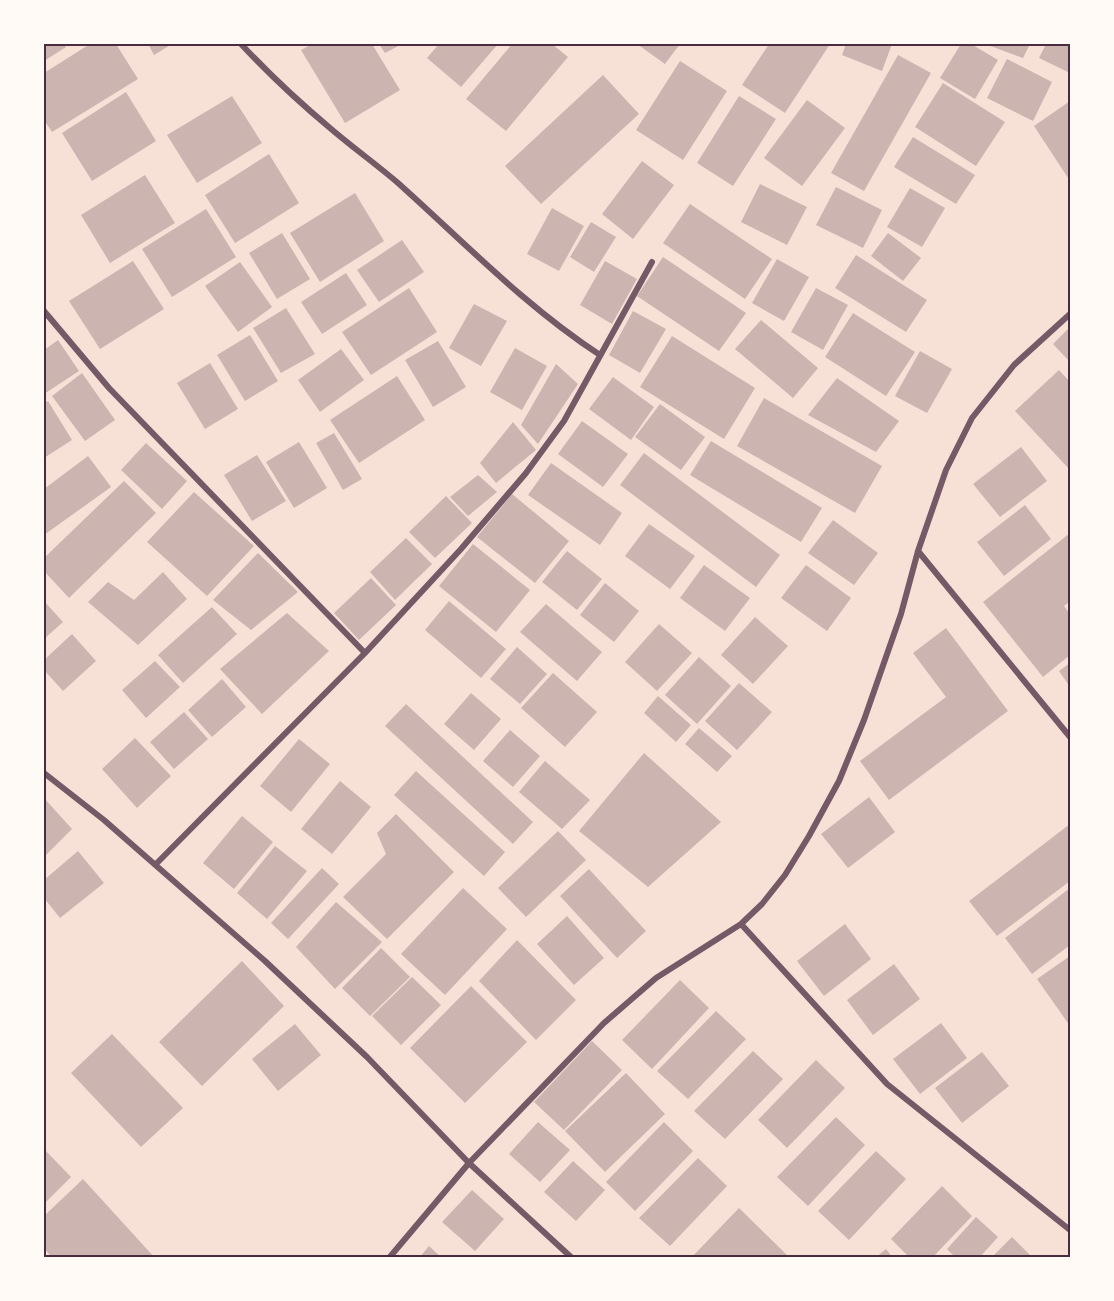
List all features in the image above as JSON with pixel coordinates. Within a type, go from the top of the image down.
[{"type":"street","points":[[241,44],[270,75],[396,182],[527,301],[600,355]]},
{"type":"street","points":[[156,864],[365,653],[461,549],[526,473],[564,421],[652,262]]},
{"type":"street","points":[[44,311],[125,404],[365,653]]},
{"type":"street","points":[[389,1257],[469,1163],[604,1023],[656,978],[741,924],[762,904],[785,875],[839,781],[864,720],[901,614],[918,551],[946,470],[972,418],[1014,365],[1071,314]]},
{"type":"street","points":[[918,551],[1071,737]]},
{"type":"street","points":[[44,774],[104,820],[265,961],[367,1057],[469,1163],[572,1257]]},
{"type":"street","points":[[741,924],[887,1084],[1071,1230]]},
{"type":"building","points":[[44,44],[64,44],[66,47],[44,61]]},
{"type":"building","points":[[90,44],[116,44],[138,79],[52,132],[44,120],[44,73]]},
{"type":"building","points":[[148,44],[172,44],[154,55]]},
{"type":"building","points":[[312,44],[372,44],[400,90],[345,123],[301,50]]},
{"type":"building","points":[[379,44],[402,44],[385,53]]},
{"type":"building","points":[[439,44],[498,44],[461,87],[427,58]]},
{"type":"building","points":[[512,44],[552,44],[568,57],[506,131],[466,99]]},
{"type":"building","points":[[637,44],[680,44],[665,64]]},
{"type":"building","points":[[769,44],[830,44],[785,113],[742,85]]},
{"type":"building","points":[[846,44],[892,44],[882,71],[842,55]]},
{"type":"building","points":[[961,44],[971,44],[998,60],[975,99],[940,78]]},
{"type":"building","points":[[985,44],[1030,44],[1023,58]]},
{"type":"building","points":[[1046,44],[1070,44],[1070,73],[1039,58]]},
{"type":"building","points":[[898,55],[931,73],[864,191],[831,173]]},
{"type":"building","points":[[1007,59],[1052,82],[1033,121],[987,98]]},
{"type":"building","points":[[680,61],[727,91],[683,160],[636,130]]},
{"type":"building","points":[[603,75],[639,114],[541,204],[505,166]]},
{"type":"building","points":[[943,83],[1005,122],[976,166],[915,127]]},
{"type":"building","points":[[126,92],[156,141],[92,181],[62,133]]},
{"type":"building","points":[[232,96],[262,143],[197,183],[167,135]]},
{"type":"building","points":[[739,96],[776,119],[733,186],[697,163]]},
{"type":"building","points":[[807,100],[845,128],[802,186],[764,158]]},
{"type":"building","points":[[1070,101],[1070,181],[1034,126]]},
{"type":"building","points":[[913,137],[975,175],[956,204],[894,167]]},
{"type":"building","points":[[269,154],[299,203],[235,243],[205,195]]},
{"type":"building","points":[[642,161],[674,185],[633,239],[602,214]]},
{"type":"building","points":[[145,175],[175,223],[110,263],[81,215]]},
{"type":"building","points":[[760,184],[807,207],[787,245],[741,222]]},
{"type":"building","points":[[836,187],[882,210],[863,248],[816,225]]},
{"type":"building","points":[[910,188],[945,208],[922,247],[887,227]]},
{"type":"building","points":[[355,193],[384,241],[320,282],[290,233]]},
{"type":"building","points":[[690,204],[772,259],[745,299],[663,243]]},
{"type":"building","points":[[552,208],[584,226],[559,271],[527,254]]},
{"type":"building","points":[[206,209],[236,257],[172,297],[142,249]]},
{"type":"building","points":[[591,222],[616,237],[594,272],[570,257]]},
{"type":"building","points":[[282,233],[310,279],[277,299],[249,253]]},
{"type":"building","points":[[888,233],[921,258],[903,281],[871,256]]},
{"type":"building","points":[[402,240],[424,272],[379,302],[357,270]]},
{"type":"building","points":[[856,255],[927,300],[906,332],[835,288]]},
{"type":"building","points":[[663,257],[746,313],[719,351],[637,296]]},
{"type":"building","points":[[777,259],[809,277],[784,321],[752,303]]},
{"type":"building","points":[[133,261],[164,309],[100,349],[69,301]]},
{"type":"building","points":[[605,261],[637,279],[612,324],[580,305]]},
{"type":"building","points":[[240,262],[272,307],[238,332],[205,286]]},
{"type":"building","points":[[346,273],[367,305],[322,334],[301,302]]},
{"type":"building","points":[[409,288],[437,332],[371,375],[342,332]]},
{"type":"building","points":[[816,288],[848,305],[823,350],[791,332]]},
{"type":"building","points":[[474,304],[507,321],[481,366],[449,348]]},
{"type":"building","points":[[286,308],[315,354],[281,373],[253,328]]},
{"type":"building","points":[[633,311],[666,329],[640,373],[609,355]]},
{"type":"building","points":[[853,313],[915,352],[886,396],[825,357]]},
{"type":"building","points":[[761,320],[818,368],[793,398],[735,349]]},
{"type":"building","points":[[1070,327],[1070,362],[1053,344]]},
{"type":"building","points":[[250,335],[278,381],[245,401],[217,355]]},
{"type":"building","points":[[672,336],[755,388],[724,439],[640,387]]},
{"type":"building","points":[[58,340],[79,371],[44,394],[44,350]]},
{"type":"building","points":[[438,341],[466,387],[433,407],[405,360]]},
{"type":"building","points":[[515,348],[547,366],[522,410],[490,392]]},
{"type":"building","points":[[341,349],[364,380],[320,412],[298,380]]},
{"type":"building","points":[[920,351],[952,369],[927,413],[895,396]]},
{"type":"building","points":[[210,363],[238,409],[205,429],[177,383]]},
{"type":"building","points":[[556,364],[578,384],[538,444],[521,425]]},
{"type":"building","points":[[1059,370],[1070,382],[1070,470],[1015,411]]},
{"type":"building","points":[[82,373],[115,420],[85,441],[52,396]]},
{"type":"building","points":[[397,376],[425,420],[359,463],[330,420]]},
{"type":"building","points":[[613,377],[654,407],[631,440],[589,409]]},
{"type":"building","points":[[837,378],[899,421],[876,452],[808,415]]},
{"type":"building","points":[[764,398],[882,466],[855,513],[737,446]]},
{"type":"building","points":[[48,401],[72,440],[44,458],[44,403]]},
{"type":"building","points":[[660,404],[705,437],[681,470],[635,437]]},
{"type":"building","points":[[582,421],[628,454],[603,487],[558,454]]},
{"type":"building","points":[[513,422],[536,450],[496,483],[480,463]]},
{"type":"building","points":[[334,433],[362,479],[343,490],[316,443]]},
{"type":"building","points":[[711,441],[822,508],[801,542],[690,475]]},
{"type":"building","points":[[299,442],[327,488],[294,508],[266,462]]},
{"type":"building","points":[[146,443],[187,481],[162,509],[121,470]]},
{"type":"building","points":[[1021,447],[1047,481],[1000,517],[973,484]]},
{"type":"building","points":[[644,453],[780,555],[756,587],[620,485]]},
{"type":"building","points":[[257,455],[286,501],[252,521],[224,475]]},
{"type":"building","points":[[88,456],[111,487],[44,535],[44,489]]},
{"type":"building","points":[[551,463],[622,513],[600,545],[528,495]]},
{"type":"building","points":[[478,475],[497,492],[468,516],[450,497]]},
{"type":"building","points":[[124,481],[156,513],[69,598],[44,571],[44,558]]},
{"type":"building","points":[[194,492],[254,546],[207,596],[147,542]]},
{"type":"building","points":[[512,494],[569,541],[535,583],[477,537]]},
{"type":"building","points":[[446,496],[472,523],[435,558],[409,532]]},
{"type":"building","points":[[1025,505],[1051,539],[1004,576],[977,542]]},
{"type":"building","points":[[833,520],[878,553],[854,585],[808,553]]},
{"type":"building","points":[[649,524],[695,556],[670,589],[625,556]]},
{"type":"building","points":[[1070,533],[1070,601],[1064,606],[1070,614],[1070,655],[1043,677],[983,602]]},
{"type":"building","points":[[406,538],[432,564],[395,600],[370,572]]},
{"type":"building","points":[[473,544],[530,590],[496,632],[439,586]]},
{"type":"building","points":[[567,551],[602,579],[577,610],[542,582]]},
{"type":"building","points":[[258,553],[298,592],[251,630],[213,600]]},
{"type":"building","points":[[704,565],[750,598],[725,631],[680,598]]},
{"type":"building","points":[[806,565],[851,598],[827,631],[781,598]]},
{"type":"building","points":[[163,572],[187,599],[138,645],[88,602],[108,582],[134,600]]},
{"type":"building","points":[[371,578],[396,605],[359,640],[334,613]]},
{"type":"building","points":[[605,583],[639,611],[614,642],[580,615]]},
{"type":"building","points":[[44,601],[63,622],[44,639]]},
{"type":"building","points":[[449,601],[506,649],[481,678],[425,630]]},
{"type":"building","points":[[546,604],[602,652],[577,681],[520,632]]},
{"type":"building","points":[[212,607],[237,634],[183,683],[158,655]]},
{"type":"building","points":[[287,613],[329,651],[262,714],[220,669]]},
{"type":"building","points":[[755,617],[788,646],[753,684],[721,655]]},
{"type":"building","points":[[659,624],[692,653],[657,691],[625,662]]},
{"type":"building","points":[[946,628],[1008,711],[889,800],[860,761],[946,697],[913,653]]},
{"type":"building","points":[[72,634],[96,661],[63,691],[44,670],[44,660]]},
{"type":"building","points":[[517,647],[547,674],[520,704],[490,679]]},
{"type":"building","points":[[699,657],[731,686],[697,724],[665,695]]},
{"type":"building","points":[[155,661],[180,687],[146,718],[122,690]]},
{"type":"building","points":[[1070,663],[1070,687],[1059,671]]},
{"type":"building","points":[[553,673],[597,712],[565,747],[521,708]]},
{"type":"building","points":[[222,679],[246,707],[212,737],[188,710]]},
{"type":"building","points":[[739,683],[772,712],[737,750],[705,721]]},
{"type":"building","points":[[471,693],[501,719],[474,750],[444,724]]},
{"type":"building","points":[[658,696],[691,725],[676,742],[644,713]]},
{"type":"building","points":[[406,704],[533,822],[513,844],[385,726]]},
{"type":"building","points":[[184,712],[208,739],[174,769],[150,742]]},
{"type":"building","points":[[699,728],[732,756],[717,772],[685,744]]},
{"type":"building","points":[[510,730],[540,756],[513,787],[483,761]]},
{"type":"building","points":[[135,738],[171,776],[137,808],[102,769]]},
{"type":"building","points":[[299,739],[330,764],[291,812],[260,786]]},
{"type":"building","points":[[644,753],[721,822],[648,887],[579,831]]},
{"type":"building","points":[[545,761],[590,800],[562,829],[519,792]]},
{"type":"building","points":[[416,771],[505,852],[484,876],[394,795]]},
{"type":"building","points":[[340,781],[371,807],[332,854],[301,829]]},
{"type":"building","points":[[869,797],[895,832],[848,868],[821,834]]},
{"type":"building","points":[[44,798],[72,829],[44,857]]},
{"type":"building","points":[[396,814],[454,872],[387,939],[343,897],[386,854],[377,833]]},
{"type":"building","points":[[242,816],[273,842],[234,889],[203,863]]},
{"type":"building","points":[[1070,824],[1070,881],[997,936],[969,901]]},
{"type":"building","points":[[558,831],[586,860],[526,917],[498,888]]},
{"type":"building","points":[[275,846],[307,871],[267,919],[237,893]]},
{"type":"building","points":[[78,851],[104,883],[60,918],[44,898],[44,880]]},
{"type":"building","points":[[322,868],[339,884],[288,939],[271,923]]},
{"type":"building","points":[[589,869],[646,931],[617,958],[560,896]]},
{"type":"building","points":[[463,888],[507,929],[445,995],[401,954]]},
{"type":"building","points":[[1070,888],[1070,945],[1032,974],[1005,938]]},
{"type":"building","points":[[336,902],[382,942],[335,989],[296,947]]},
{"type":"building","points":[[567,916],[604,958],[574,985],[537,944]]},
{"type":"building","points":[[845,924],[871,959],[824,996],[797,961]]},
{"type":"building","points":[[517,940],[576,1000],[536,1040],[479,981]]},
{"type":"building","points":[[381,948],[410,977],[370,1016],[342,988]]},
{"type":"building","points":[[1070,956],[1070,1026],[1037,979]]},
{"type":"building","points":[[242,961],[284,1006],[202,1086],[159,1042]]},
{"type":"building","points":[[894,964],[920,999],[873,1035],[847,1000]]},
{"type":"building","points":[[412,977],[441,1005],[401,1045],[372,1016]]},
{"type":"building","points":[[680,980],[709,1008],[652,1069],[622,1040]]},
{"type":"building","points":[[471,986],[527,1042],[465,1103],[410,1048]]},
{"type":"building","points":[[716,1011],[746,1039],[688,1099],[657,1071]]},
{"type":"building","points":[[941,1023],[967,1058],[920,1094],[893,1059]]},
{"type":"building","points":[[295,1024],[321,1055],[278,1091],[252,1059]]},
{"type":"building","points":[[112,1034],[183,1108],[141,1147],[71,1073]]},
{"type":"building","points":[[592,1041],[622,1070],[564,1130],[534,1102]]},
{"type":"building","points":[[753,1051],[783,1079],[725,1139],[694,1111]]},
{"type":"building","points":[[982,1052],[1009,1086],[962,1123],[935,1088]]},
{"type":"building","points":[[816,1060],[845,1088],[787,1148],[758,1120]]},
{"type":"building","points":[[626,1073],[665,1114],[605,1172],[565,1131]]},
{"type":"building","points":[[836,1117],[865,1145],[808,1206],[777,1177]]},
{"type":"building","points":[[538,1122],[570,1150],[540,1182],[509,1154]]},
{"type":"building","points":[[664,1122],[693,1151],[635,1211],[606,1182]]},
{"type":"building","points":[[44,1149],[71,1177],[44,1204]]},
{"type":"building","points":[[876,1151],[906,1179],[849,1240],[818,1211]]},
{"type":"building","points":[[698,1158],[727,1186],[670,1246],[639,1218]]},
{"type":"building","points":[[573,1161],[605,1190],[576,1221],[544,1192]]},
{"type":"building","points":[[83,1179],[155,1258],[52,1258],[44,1248],[44,1216]]},
{"type":"building","points":[[942,1186],[972,1216],[932,1258],[910,1258],[891,1239]]},
{"type":"building","points":[[472,1190],[504,1219],[475,1251],[442,1222]]},
{"type":"building","points":[[739,1208],[790,1258],[691,1258]]},
{"type":"building","points":[[976,1217],[998,1237],[979,1258],[956,1258],[947,1249]]},
{"type":"building","points":[[1012,1237],[1033,1258],[991,1258]]},
{"type":"building","points":[[429,1246],[442,1258],[419,1258]]},
{"type":"building","points":[[886,1249],[893,1258],[875,1258]]}]
